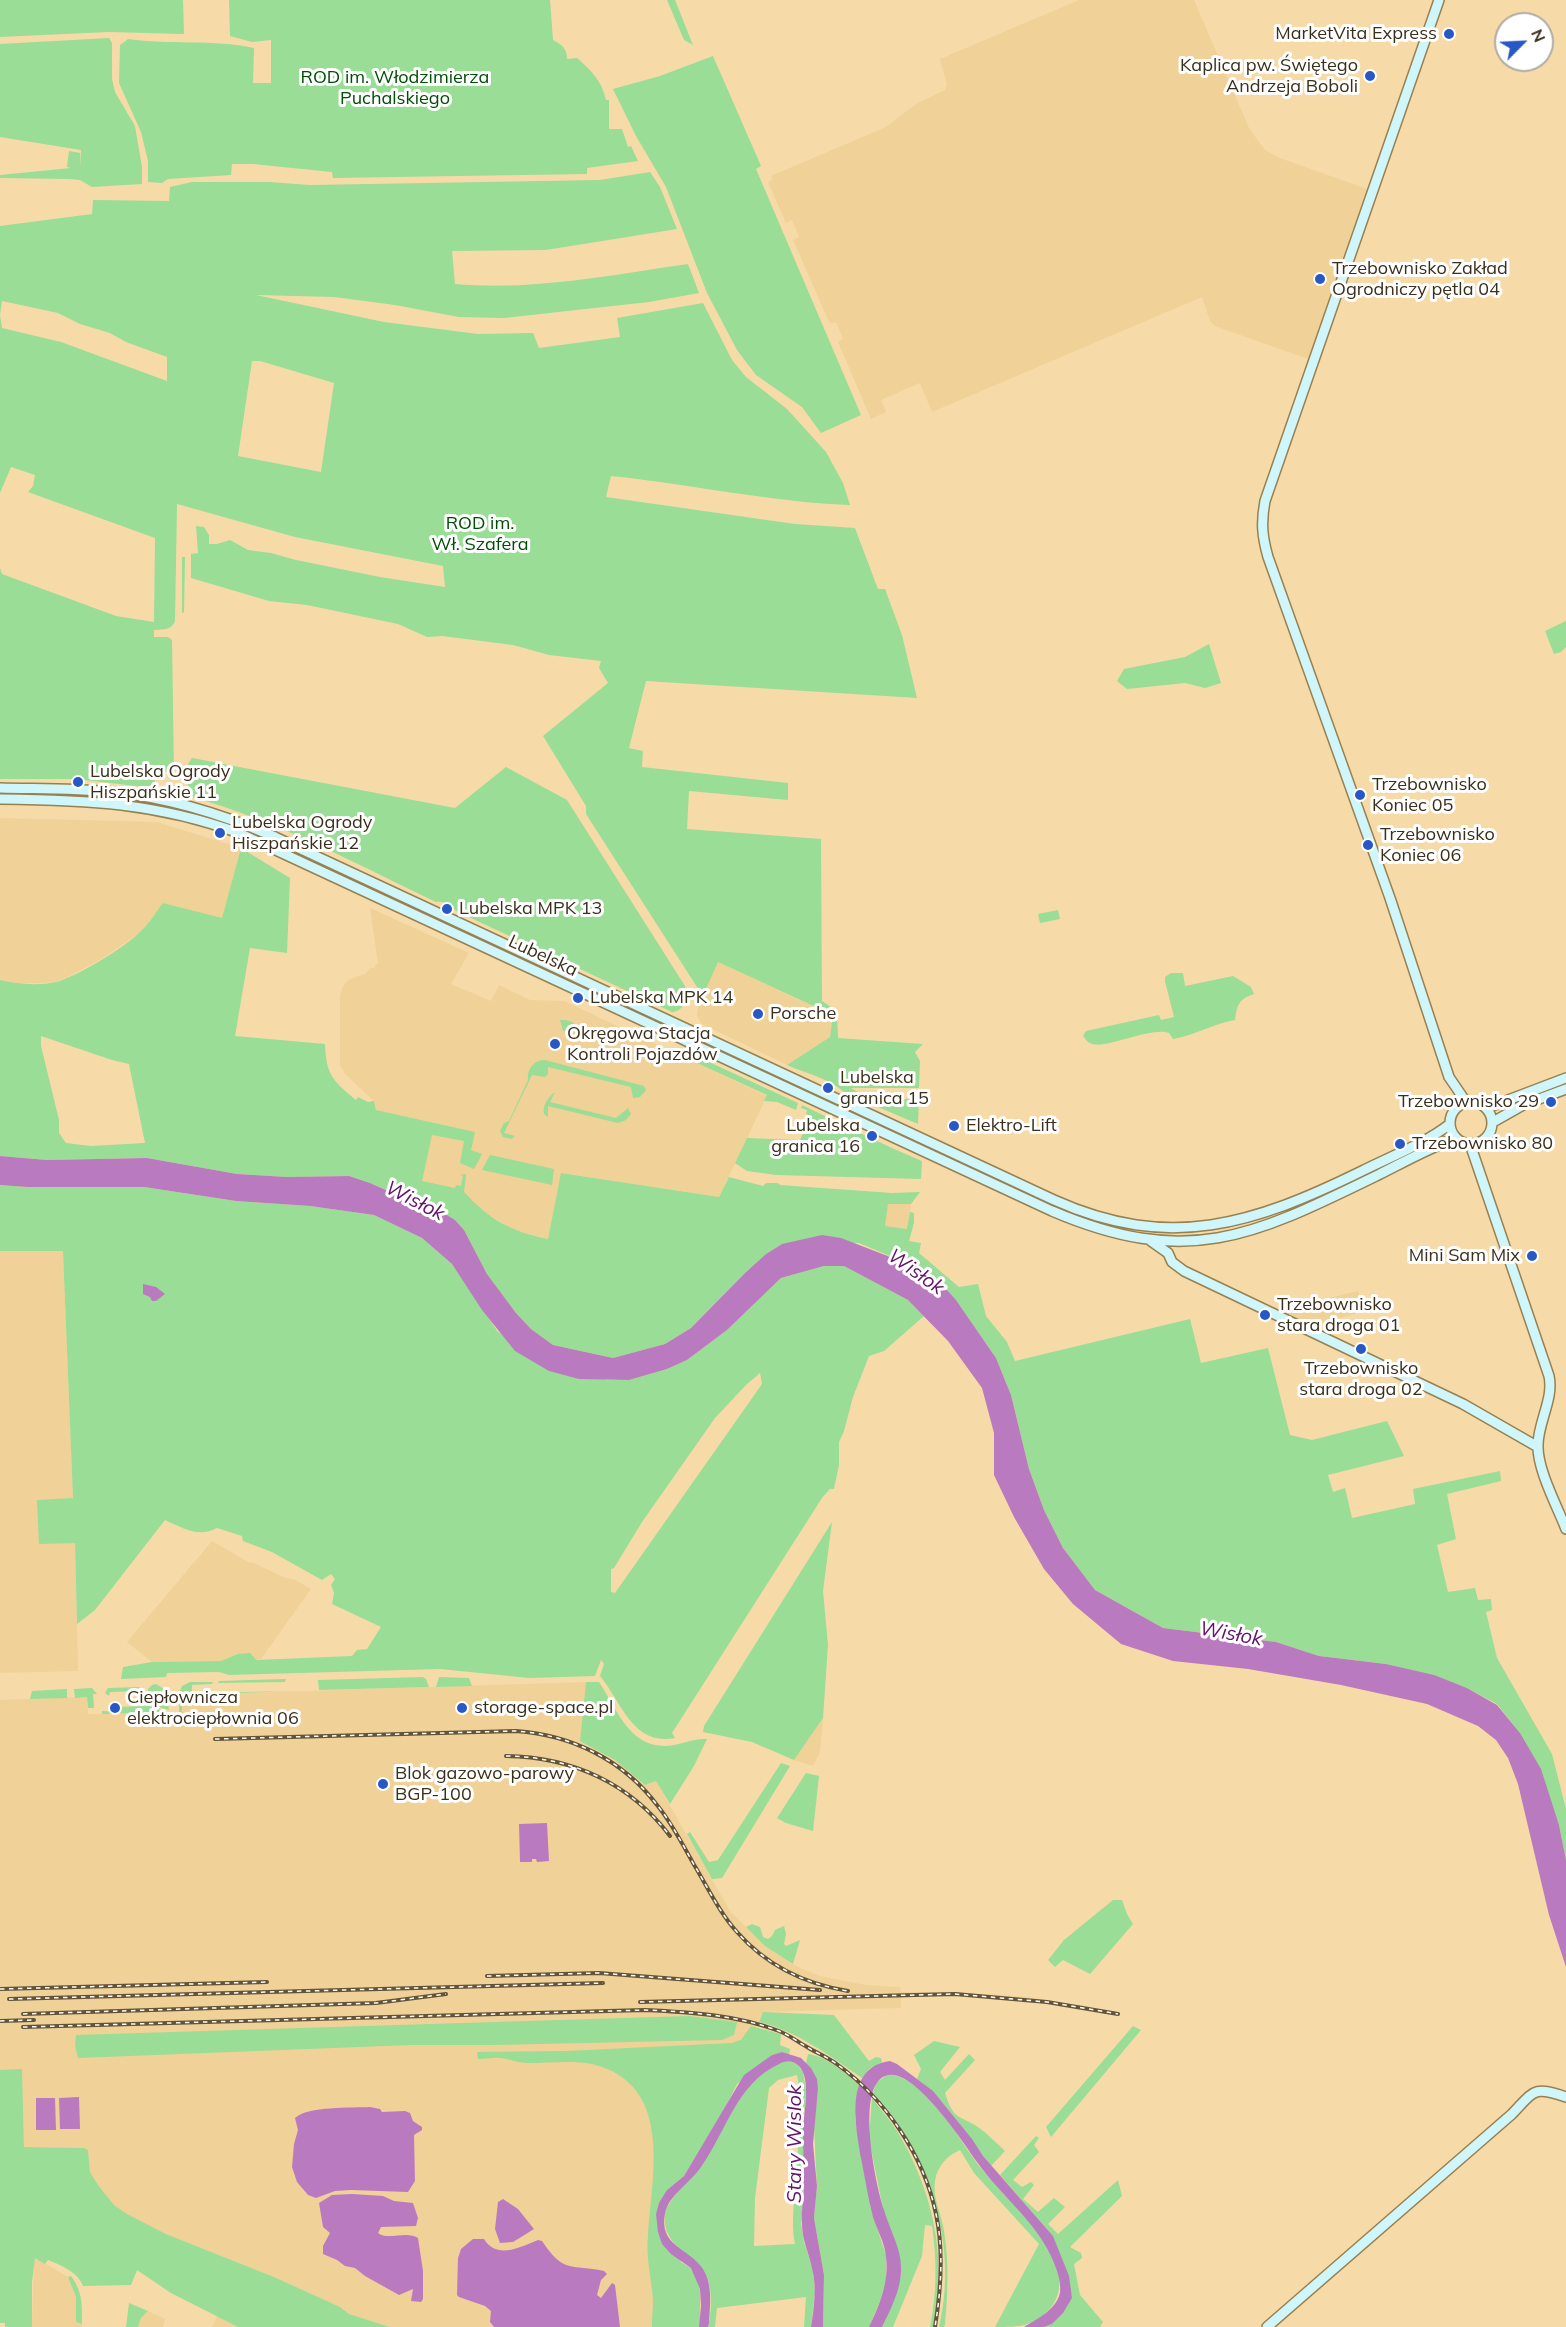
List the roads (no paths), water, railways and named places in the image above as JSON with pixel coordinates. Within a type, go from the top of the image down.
[{"type":"main road","points":[[1439,0],[1265,501],[1261,524],[1268,557],[1342,761],[1452,1082],[1462,1104]]},
{"type":"main road","name":"Lubelska","points":[[0,788],[147,807],[202,820],[246,836],[1080,1223],[1118,1235],[1177,1242],[1218,1239],[1254,1231],[1319,1204],[1456,1138]]},
{"type":"main road","name":"Lubelska","points":[[0,799],[112,792],[148,797],[237,821],[1061,1204],[1112,1221],[1146,1228],[1176,1229],[1207,1226],[1250,1217],[1325,1189],[1428,1138],[1450,1124]]},
{"type":"main road","points":[[1487,1108],[1566,1078]]},
{"type":"main road","points":[[1493,1122],[1523,1105],[1566,1089]]},
{"type":"main road","points":[[1477,1102],[1487,1108],[1493,1122],[1489,1135],[1475,1144],[1456,1138],[1450,1124],[1451,1117],[1462,1104],[1477,1102]]},
{"type":"main road","points":[[1475,1144],[1480,1168],[1549,1376],[1550,1392],[1538,1447],[1543,1470],[1566,1529]]},
{"type":"main road","points":[[1250,1217],[1258,1220],[1259,1223],[1254,1231]]},
{"type":"main road","points":[[1151,1240],[1168,1253],[1174,1264],[1184,1271],[1463,1404],[1538,1447]]},
{"type":"main road","points":[[1168,1253],[1177,1242]]},
{"type":"main road","points":[[1267,2327],[1512,2114],[1534,2092],[1544,2090],[1566,2097]]},
{"type":"water","name":"Wisłok","points":[[0,1156],[47,1160],[147,1158],[237,1174],[287,1177],[349,1176],[455,1220],[464,1230],[487,1274],[531,1329],[553,1345],[613,1358],[665,1344],[691,1328],[745,1273],[766,1254],[782,1244],[822,1235],[841,1238],[911,1265],[945,1288],[956,1300],[996,1358],[1011,1395],[1029,1469],[1044,1510],[1063,1548],[1095,1590],[1163,1628],[1276,1642],[1319,1656],[1386,1664],[1434,1675],[1467,1688],[1497,1705],[1520,1733],[1541,1769],[1559,1825],[1566,1860],[1566,1967],[1549,1915],[1518,1784],[1508,1758],[1496,1740],[1478,1726],[1427,1704],[1341,1685],[1248,1669],[1173,1661],[1121,1644],[1073,1604],[1044,1569],[1014,1517],[994,1475],[994,1433],[982,1388],[948,1341],[908,1300],[844,1266],[824,1266],[781,1278],[727,1330],[687,1360],[667,1369],[629,1380],[579,1379],[549,1371],[515,1351],[482,1310],[452,1264],[422,1238],[374,1215],[310,1206],[236,1201],[144,1187],[0,1185]]},
{"type":"water","points":[[143,1284],[156,1287],[165,1294],[156,1301],[152,1301],[150,1297],[143,1294]]},
{"type":"water","points":[[547,1823],[549,1861],[537,1862],[536,1859],[532,1859],[532,1862],[520,1862],[519,1824]]},
{"type":"water","points":[[782,2052],[801,2058],[811,2068],[817,2079],[813,2144],[817,2186],[814,2218],[824,2275],[823,2327],[811,2327],[814,2283],[802,2230],[805,2080],[799,2066],[789,2061],[765,2072],[742,2096],[697,2173],[667,2206],[664,2224],[666,2233],[670,2240],[697,2262],[708,2281],[709,2323],[708,2327],[699,2327],[700,2289],[691,2268],[671,2254],[662,2244],[656,2214],[659,2203],[667,2190],[684,2176],[744,2075],[772,2055]]},
{"type":"water","points":[[890,2061],[933,2091],[983,2156],[1053,2236],[1069,2276],[1072,2298],[1063,2313],[1052,2324],[1044,2327],[1024,2327],[1050,2309],[1060,2293],[1057,2271],[1042,2240],[987,2175],[936,2107],[909,2082],[896,2075],[885,2076],[876,2084],[869,2117],[877,2181],[899,2253],[901,2275],[895,2298],[882,2327],[869,2327],[883,2293],[887,2267],[883,2242],[873,2217],[861,2158],[856,2100],[865,2074],[875,2066]]},
{"type":"water","points":[[79,2097],[80,2129],[60,2129],[59,2098]]},
{"type":"water","points":[[36,2098],[55,2098],[56,2130],[36,2130]]},
{"type":"water","points":[[370,2107],[380,2109],[382,2112],[405,2111],[410,2113],[413,2121],[422,2127],[422,2130],[414,2135],[415,2181],[408,2192],[351,2190],[335,2191],[316,2198],[308,2195],[297,2182],[292,2167],[298,2130],[295,2118],[310,2111]]},
{"type":"water","points":[[332,2195],[383,2196],[394,2201],[413,2203],[418,2218],[416,2226],[381,2227],[378,2233],[387,2236],[408,2235],[418,2238],[423,2271],[423,2299],[421,2302],[411,2301],[413,2289],[399,2295],[355,2268],[345,2266],[323,2254],[323,2246],[330,2233],[323,2227],[319,2203]]},
{"type":"water","points":[[503,2199],[518,2209],[534,2229],[513,2242],[500,2243],[495,2229],[498,2202]]},
{"type":"water","points":[[473,2239],[484,2239],[495,2249],[502,2250],[509,2250],[538,2240],[542,2241],[556,2259],[569,2266],[604,2271],[607,2274],[601,2280],[597,2295],[601,2298],[612,2283],[615,2285],[620,2327],[494,2327],[490,2322],[491,2311],[485,2306],[457,2295],[458,2258],[461,2249]]},
{"type":"railway","points":[[215,1739],[516,1731],[537,1733],[576,1744],[612,1763],[643,1789],[672,1826],[724,1916],[748,1944],[787,1971],[832,1988],[848,1991]]},
{"type":"railway","points":[[506,1756],[554,1761],[598,1777],[637,1801],[670,1836]]},
{"type":"railway","points":[[487,1976],[599,1973],[820,1990]]},
{"type":"railway","points":[[0,1989],[267,1982]]},
{"type":"railway","points":[[9,1999],[603,1983]]},
{"type":"railway","points":[[23,2014],[376,2003],[446,1994]]},
{"type":"railway","points":[[640,2002],[955,1994],[1047,2002],[1118,2014]]},
{"type":"railway","points":[[23,2027],[645,2010],[713,2015],[763,2026],[783,2033],[827,2058],[855,2079],[887,2112],[912,2151],[930,2192],[940,2242],[941,2270],[935,2327]]},
{"type":"railway","points":[[0,2021],[34,2020]]},
{"type":"place","name":"MarketVita Express","points":[[1449,34]]},
{"type":"place","name":"Kaplica pw. Świętego Andrzeja Boboli","points":[[1370,76]]},
{"type":"place","name":"Trzebownisko Zakład Ogrodniczy pętla 04","points":[[1320,279]]},
{"type":"place","name":"Lubelska Ogrody Hiszpańskie 11","points":[[78,782]]},
{"type":"place","name":"Trzebownisko Koniec 05","points":[[1360,795]]},
{"type":"place","name":"Lubelska Ogrody Hiszpańskie 12","points":[[220,833]]},
{"type":"place","name":"Trzebownisko Koniec 06","points":[[1368,845]]},
{"type":"place","name":"Lubelska MPK 13","points":[[447,909]]},
{"type":"place","name":"Lubelska MPK 14","points":[[578,998]]},
{"type":"place","name":"Porsche","points":[[758,1014]]},
{"type":"place","name":"Okręgowa Stacja Kontroli Pojazdów","points":[[555,1044]]},
{"type":"place","name":"Lubelska granica 15","points":[[828,1088]]},
{"type":"place","name":"Trzebownisko 29","points":[[1551,1102]]},
{"type":"place","name":"Elektro-Lift","points":[[954,1126]]},
{"type":"place","name":"Lubelska granica 16","points":[[872,1136]]},
{"type":"place","name":"Trzebownisko 80","points":[[1400,1144]]},
{"type":"place","name":"Mini Sam Mix","points":[[1532,1256]]},
{"type":"place","name":"Trzebownisko stara droga 01","points":[[1265,1315]]},
{"type":"place","name":"Trzebownisko stara droga 02","points":[[1361,1349]]},
{"type":"place","name":"Ciepłownicza elektrociepłownia 06","points":[[115,1708]]},
{"type":"place","name":"storage-space.pl","points":[[462,1708]]},
{"type":"place","name":"Blok gazowo-parowy BGP-100","points":[[383,1784]]},
{"type":"park label","name":"ROD im. Włodzimierza Puchalskiego","points":[[395,88]]},
{"type":"park label","name":"ROD im. Wł. Szafera","points":[[480,534]]},
{"type":"water label","name":"Stary Wislok","points":[[795,2144]]}]
